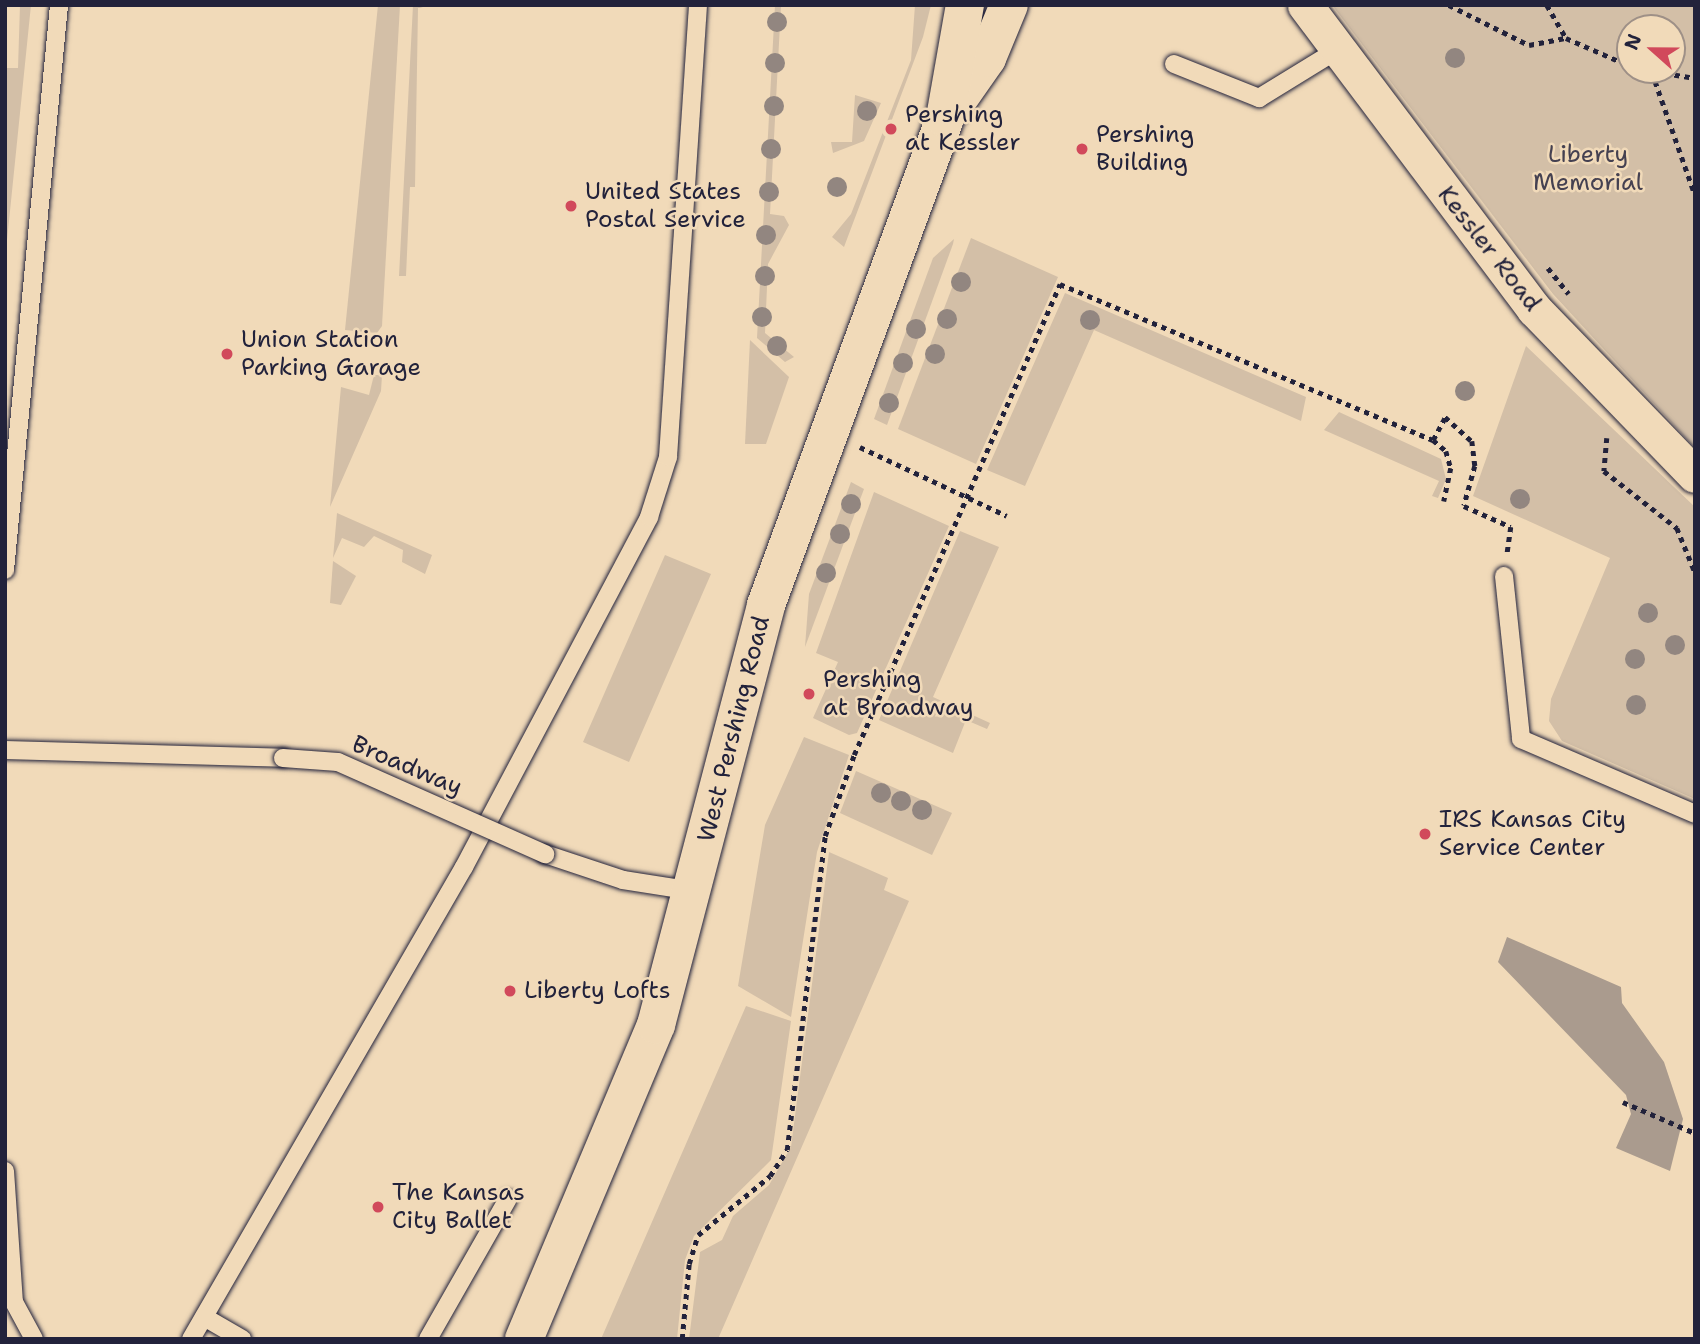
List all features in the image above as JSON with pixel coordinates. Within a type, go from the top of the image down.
[{"type":"main road","name":"West Pershing Road","points":[[524,1339],[634,1080],[693,891],[766,605],[945,118],[965,5]]},
{"type":"main road","name":"West Pershing Road","points":[[945,118],[987,58],[1009,5]]},
{"type":"street","name":"Kessler Road","points":[[1305,5],[1534,309],[1695,475]]},
{"type":"lane","points":[[5,570],[59,5]]},
{"type":"lane","points":[[191,1339],[464,867],[649,517],[668,457],[698,5]]},
{"type":"lane","points":[[1174,64],[1259,98],[1337,50]]},
{"type":"lane","points":[[1504,576],[1521,739],[1695,814]]},
{"type":"lane","name":"Broadway","points":[[5,750],[338,762],[545,854],[623,880],[693,891]]},
{"type":"lane","points":[[5,1171],[14,1303],[34,1339]]},
{"type":"lane","points":[[428,1339],[508,1199]]},
{"type":"lane","points":[[204,1317],[241,1338]]},
{"type":"path","points":[[1449,5],[1530,45],[1566,38],[1616,60]]},
{"type":"path","points":[[1547,5],[1566,38]]},
{"type":"path","points":[[1656,84],[1695,195]]},
{"type":"path","points":[[1542,261],[1577,303]]},
{"type":"path","points":[[682,1339],[689,1264],[698,1235],[770,1176],[787,1150],[825,836],[854,755],[1060,284],[1433,440],[1446,451],[1451,468],[1444,501]]},
{"type":"path","points":[[1433,440],[1445,416],[1472,441],[1475,466],[1464,506],[1511,527],[1504,576]]},
{"type":"path","points":[[830,433],[1007,516]]},
{"type":"path","points":[[1607,438],[1604,471],[1671,522],[1687,544],[1695,572]]},
{"type":"path","points":[[1623,1102],[1695,1133]]},
{"type":"green space","points":[[20,5],[31,5],[5,260],[5,68],[18,68]]},
{"type":"green space","points":[[378,5],[400,5],[382,326],[377,333],[345,330]]},
{"type":"green space","points":[[413,5],[423,8],[418,8],[415,187],[410,187],[406,276],[399,276]]},
{"type":"green space","points":[[775,5],[781,5],[770,214],[784,216],[789,225],[768,264],[765,333],[794,357],[785,362],[757,338]]},
{"type":"green space","points":[[915,5],[931,5],[923,37],[844,247],[832,237],[851,214],[911,60]]},
{"type":"green space","name":"Liberty Memorial","points":[[1332,5],[1695,5],[1695,448],[1553,294]]},
{"type":"green space","points":[[855,95],[881,103],[864,141],[833,153],[831,142],[852,142]]},
{"type":"green space","points":[[971,238],[1058,277],[976,464],[898,429]]},
{"type":"green space","points":[[954,239],[887,425],[874,419],[933,258]]},
{"type":"green space","points":[[1065,293],[1306,397],[1301,421],[1094,330],[1025,486],[987,470]]},
{"type":"green space","points":[[750,340],[789,377],[766,444],[745,444]]},
{"type":"green space","points":[[1526,346],[1695,507],[1695,799],[1562,741],[1549,721],[1551,699],[1610,558],[1473,496]]},
{"type":"green space","points":[[374,375],[382,375],[381,391],[330,507],[341,387],[369,395]]},
{"type":"green space","points":[[1339,412],[1441,459],[1446,479],[1438,498],[1432,496],[1439,481],[1324,430]]},
{"type":"green space","points":[[851,482],[864,489],[805,647],[809,594]]},
{"type":"green space","points":[[874,492],[949,526],[857,733],[849,735],[813,718],[838,662],[816,653]]},
{"type":"green space","points":[[337,513],[432,555],[425,574],[402,562],[403,550],[374,536],[364,547],[342,538],[333,558]]},
{"type":"green space","points":[[960,531],[999,547],[933,697],[990,723],[987,729],[966,720],[953,753],[879,720]]},
{"type":"green space","points":[[665,555],[711,574],[629,762],[583,742]]},
{"type":"green space","points":[[333,561],[356,576],[341,605],[330,603]]},
{"type":"green space","points":[[804,737],[849,755],[817,852],[791,1017],[738,986],[765,825]]},
{"type":"green space","points":[[856,771],[952,813],[932,855],[840,813]]},
{"type":"green space","points":[[829,852],[888,878],[884,890],[909,901],[718,1339],[689,1339],[700,1252],[722,1240],[733,1216],[769,1185],[791,1147]]},
{"type":"green space","points":[[746,1006],[791,1021],[771,1160],[694,1236],[685,1260],[677,1339],[601,1339]]},
{"type":"shaded area","points":[[1507,937],[1621,987],[1622,1003],[1664,1062],[1683,1119],[1670,1171],[1616,1148],[1631,1114],[1626,1095],[1498,962]]},
{"type":"place","name":"Pershing at Kessler","points":[[891,129]]},
{"type":"place","name":"Pershing Building","points":[[1082,149]]},
{"type":"place","name":"United States Postal Service","points":[[571,206]]},
{"type":"place","name":"Union Station Parking Garage","points":[[227,354]]},
{"type":"place","name":"Pershing at Broadway","points":[[809,694]]},
{"type":"place","name":"IRS Kansas City Service Center","points":[[1425,834]]},
{"type":"place","name":"Liberty Lofts","points":[[510,991]]},
{"type":"place","name":"The Kansas City Ballet","points":[[378,1207]]}]
